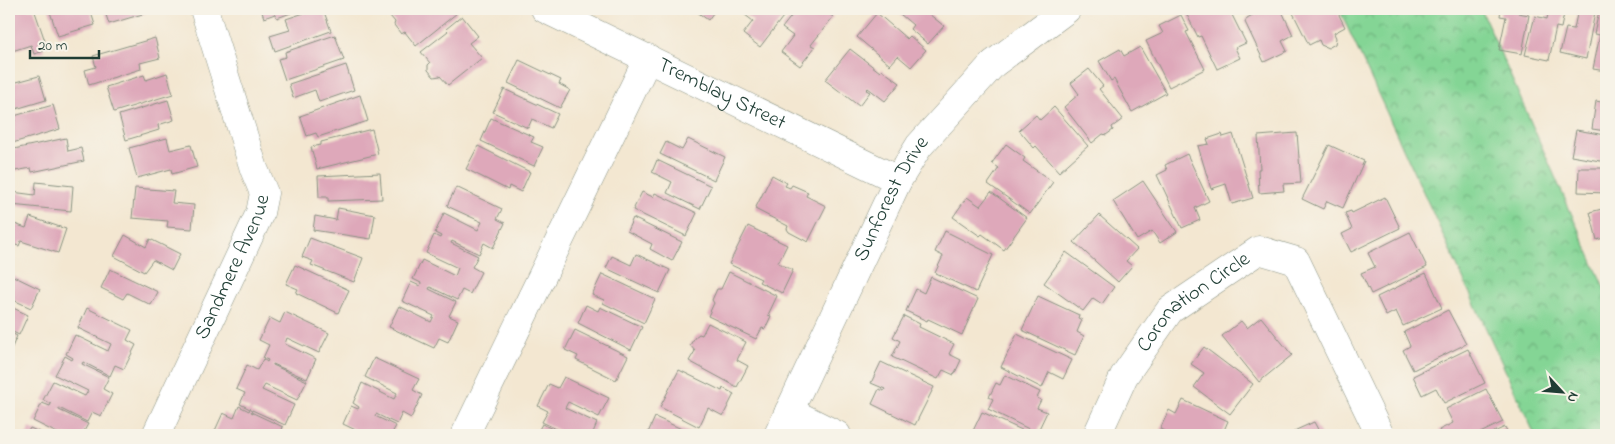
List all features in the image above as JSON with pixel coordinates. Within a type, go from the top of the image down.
[{"type":"street","name":"Sandmere Avenue","points":[[156,435],[260,212],[264,193],[254,169],[204,9]]},
{"type":"street","name":"Tremblay Street","points":[[545,9],[898,180]]},
{"type":"street","name":"Sunforest Drive","points":[[783,423],[898,180],[919,146],[994,64],[1068,9]]},
{"type":"street","points":[[465,435],[648,58]]},
{"type":"street","name":"Coronation Circle","points":[[1097,435],[1124,376],[1170,310],[1260,250],[1296,261],[1380,435]]},
{"type":"street","points":[[783,423],[837,435]]},
{"type":"green space","points":[[1339,9],[1481,9],[1606,292],[1606,435],[1535,435]]},
{"type":"building","points":[[9,9],[34,9],[45,41],[41,42],[44,51],[34,54],[31,45],[9,52]]},
{"type":"building","points":[[49,9],[90,9],[95,25],[58,36]]},
{"type":"building","points":[[104,9],[145,9],[146,13],[109,24]]},
{"type":"building","points":[[261,9],[302,9],[277,18],[275,14],[264,18]]},
{"type":"building","points":[[316,9],[323,9],[331,31],[275,51],[270,36],[290,30],[286,19]]},
{"type":"building","points":[[454,9],[457,13],[416,46],[405,32],[401,34],[394,25],[395,22],[385,10]]},
{"type":"building","points":[[693,9],[716,9],[708,20]]},
{"type":"building","points":[[742,9],[789,9],[760,47],[743,34],[753,21],[740,11]]},
{"type":"building","points":[[797,9],[823,9],[833,17],[811,45],[815,47],[800,66],[781,52],[793,36],[782,28]]},
{"type":"building","points":[[894,9],[934,9],[929,14],[944,26],[928,44],[910,29],[913,25]]},
{"type":"building","points":[[1201,9],[1209,9],[1211,12],[1217,9],[1229,9],[1246,43],[1235,48],[1240,58],[1217,69],[1201,36],[1198,37],[1187,15]]},
{"type":"building","points":[[1257,9],[1281,9],[1293,35],[1282,41],[1287,51],[1264,62],[1245,22],[1247,18],[1258,12]]},
{"type":"building","points":[[1291,9],[1336,9],[1345,27],[1334,33],[1336,38],[1335,44],[1328,48],[1321,45],[1319,40],[1309,45]]},
{"type":"building","points":[[1501,9],[1519,9],[1518,13],[1529,15],[1522,54],[1499,50],[1506,17],[1500,16]]},
{"type":"building","points":[[1549,9],[1565,9],[1561,28],[1556,27],[1549,60],[1525,55],[1535,16],[1547,19]]},
{"type":"building","points":[[1578,9],[1595,12],[1586,59],[1560,53],[1566,28],[1574,29]]},
{"type":"building","points":[[1599,11],[1606,13],[1606,71],[1593,69],[1600,35],[1594,34]]},
{"type":"building","points":[[877,13],[907,39],[910,36],[926,50],[911,67],[898,56],[890,65],[857,37]]},
{"type":"building","points":[[1181,15],[1189,31],[1186,32],[1205,69],[1169,87],[1146,41],[1163,33],[1159,26]]},
{"type":"building","points":[[462,16],[478,36],[469,43],[482,58],[448,85],[440,76],[434,77],[428,70],[430,63],[421,52],[448,31],[446,29]]},
{"type":"building","points":[[335,35],[344,60],[285,80],[278,59],[286,57],[285,52]]},
{"type":"building","points":[[155,38],[160,58],[140,63],[141,69],[89,85],[85,70],[96,67],[93,56]]},
{"type":"building","points":[[1140,47],[1166,93],[1132,112],[1114,79],[1111,81],[1099,61],[1120,49],[1124,56]]},
{"type":"building","points":[[850,49],[880,72],[882,70],[900,83],[885,101],[868,88],[866,90],[870,92],[859,106],[825,80]]},
{"type":"building","points":[[519,60],[561,80],[559,84],[570,90],[560,108],[508,83]]},
{"type":"building","points":[[346,65],[354,90],[319,102],[315,90],[293,98],[289,84]]},
{"type":"building","points":[[1089,69],[1103,86],[1099,89],[1123,119],[1112,127],[1113,130],[1106,135],[1103,134],[1092,143],[1064,107],[1079,94],[1071,83]]},
{"type":"building","points":[[167,73],[173,94],[114,112],[106,87],[144,75],[146,80]]},
{"type":"building","points":[[39,76],[46,100],[9,111],[9,84]]},
{"type":"building","points":[[504,89],[558,114],[551,128],[532,119],[528,128],[493,112]]},
{"type":"building","points":[[360,95],[368,121],[318,137],[316,133],[307,136],[300,116]]},
{"type":"building","points":[[168,100],[174,120],[158,125],[159,130],[126,140],[119,115]]},
{"type":"building","points":[[1596,101],[1606,103],[1606,131],[1592,129]]},
{"type":"building","points":[[53,105],[60,129],[9,144],[9,123],[15,121],[14,116]]},
{"type":"building","points":[[1054,107],[1088,146],[1059,172],[1036,146],[1034,148],[1019,130],[1036,115],[1040,120]]},
{"type":"building","points":[[491,118],[534,137],[531,142],[543,147],[534,166],[481,141]]},
{"type":"building","points":[[372,129],[378,154],[317,169],[311,147],[321,145],[321,142]]},
{"type":"building","points":[[1576,130],[1606,135],[1606,162],[1571,156]]},
{"type":"building","points":[[1297,133],[1301,183],[1283,184],[1284,191],[1259,193],[1258,136]]},
{"type":"building","points":[[1222,134],[1223,137],[1233,134],[1253,198],[1232,204],[1226,184],[1211,189],[1198,146],[1209,144],[1207,139]]},
{"type":"building","points":[[66,138],[68,151],[81,148],[84,161],[32,172],[31,168],[10,172],[9,150]]},
{"type":"building","points":[[167,138],[170,150],[191,145],[197,167],[172,174],[171,169],[137,178],[129,148]]},
{"type":"building","points":[[688,139],[725,157],[714,180],[660,154],[666,142],[682,150]]},
{"type":"building","points":[[1006,144],[1025,158],[1023,161],[1053,182],[1030,214],[988,184],[999,168],[992,163]]},
{"type":"building","points":[[1329,145],[1364,161],[1343,208],[1327,201],[1323,209],[1302,199]]},
{"type":"building","points":[[478,146],[530,172],[521,192],[509,186],[508,190],[466,169]]},
{"type":"building","points":[[1187,154],[1209,201],[1195,208],[1200,220],[1182,228],[1157,175],[1167,170],[1165,165]]},
{"type":"building","points":[[657,160],[711,186],[700,209],[667,193],[672,182],[652,172]]},
{"type":"building","points":[[1579,168],[1606,168],[1606,193],[1578,192]]},
{"type":"building","points":[[380,173],[382,199],[328,201],[328,197],[319,197],[318,176]]},
{"type":"building","points":[[772,175],[787,183],[785,186],[790,188],[792,185],[808,192],[806,196],[826,206],[808,242],[789,232],[788,226],[755,209]]},
{"type":"building","points":[[1143,181],[1177,232],[1160,243],[1152,231],[1137,240],[1113,201]]},
{"type":"building","points":[[36,182],[73,186],[71,211],[11,205],[12,192],[35,195]]},
{"type":"building","points":[[456,187],[502,209],[497,219],[505,223],[493,248],[484,243],[479,254],[452,241],[451,243],[478,256],[472,267],[481,272],[470,294],[462,290],[457,300],[430,287],[429,289],[456,302],[449,316],[458,320],[448,342],[439,338],[434,348],[389,327],[399,306],[431,322],[434,316],[402,301],[411,282],[420,286],[421,283],[413,279],[422,260],[455,276],[458,268],[426,253],[434,235],[440,238],[441,236],[435,233],[444,213],[478,230],[482,222],[447,206]]},
{"type":"building","points":[[135,188],[174,191],[172,203],[194,205],[192,229],[167,227],[168,221],[132,218]]},
{"type":"building","points":[[642,192],[653,197],[655,193],[697,213],[686,236],[633,210]]},
{"type":"building","points":[[991,192],[1027,218],[1004,250],[953,217],[967,197],[980,206]]},
{"type":"building","points":[[1385,197],[1400,228],[1351,252],[1342,234],[1352,229],[1345,213],[1351,211],[1352,213]]},
{"type":"building","points":[[338,208],[375,215],[371,239],[313,230],[315,216],[336,220]]},
{"type":"building","points":[[1606,208],[1606,237],[1597,240],[1590,212]]},
{"type":"building","points":[[1099,215],[1137,249],[1126,261],[1132,266],[1118,282],[1074,242]]},
{"type":"building","points":[[30,217],[66,229],[58,253],[21,241],[19,246],[9,243],[11,237],[9,237],[9,222],[26,228]]},
{"type":"building","points":[[633,218],[682,242],[672,261],[650,249],[652,244],[627,231]]},
{"type":"building","points":[[748,226],[787,245],[778,263],[793,270],[782,293],[759,282],[761,279],[729,264]]},
{"type":"building","points":[[945,231],[993,255],[976,292],[935,273],[943,256],[935,252]]},
{"type":"building","points":[[1410,232],[1427,267],[1371,294],[1361,273],[1375,267],[1368,253]]},
{"type":"building","points":[[125,235],[146,247],[150,239],[180,254],[172,270],[153,260],[144,272],[114,256]]},
{"type":"building","points":[[310,238],[363,258],[354,282],[311,265],[313,261],[302,257]]},
{"type":"building","points":[[1066,252],[1114,287],[1102,304],[1093,298],[1083,311],[1044,283]]},
{"type":"building","points":[[636,254],[670,270],[659,293],[606,268],[612,256],[631,265]]},
{"type":"building","points":[[295,265],[349,290],[338,313],[296,293],[298,289],[286,284]]},
{"type":"building","points":[[110,269],[158,292],[151,305],[127,293],[123,299],[101,288]]},
{"type":"building","points":[[729,272],[777,296],[768,315],[771,316],[765,329],[762,328],[756,339],[708,316],[714,303],[712,300],[717,289],[721,289]]},
{"type":"building","points":[[1426,273],[1442,308],[1403,326],[1396,311],[1386,316],[1377,297]]},
{"type":"building","points":[[9,274],[40,289],[31,308],[9,298]]},
{"type":"building","points":[[602,274],[655,299],[644,323],[603,303],[604,300],[592,295]]},
{"type":"building","points":[[931,277],[978,299],[962,335],[906,311],[916,289],[924,293]]},
{"type":"building","points":[[1038,296],[1079,315],[1078,318],[1082,320],[1077,332],[1084,336],[1075,355],[1022,330]]},
{"type":"building","points":[[586,305],[598,311],[600,307],[642,327],[631,350],[578,323]]},
{"type":"building","points":[[9,306],[28,315],[19,335],[11,331],[11,333],[17,336],[9,354]]},
{"type":"building","points":[[87,308],[132,330],[127,340],[136,345],[124,369],[115,365],[110,376],[83,362],[82,364],[109,377],[103,389],[112,394],[101,416],[92,412],[87,422],[59,408],[59,410],[88,424],[82,435],[61,435],[33,421],[42,403],[50,406],[51,404],[43,400],[53,381],[85,396],[88,391],[55,375],[65,356],[72,360],[73,358],[66,354],[75,335],[108,351],[111,344],[78,328]]},
{"type":"building","points":[[1448,310],[1466,344],[1413,370],[1403,350],[1410,346],[1404,332]]},
{"type":"building","points":[[285,312],[329,333],[319,353],[287,338],[285,344],[316,359],[307,379],[273,364],[307,381],[297,400],[265,385],[262,390],[294,405],[285,425],[252,410],[251,412],[283,427],[280,435],[247,435],[242,433],[241,435],[213,435],[223,413],[234,418],[239,406],[249,411],[250,409],[240,404],[245,393],[236,389],[247,365],[257,370],[263,359],[267,362],[268,360],[263,358],[269,345],[259,340],[270,318],[280,323]]},
{"type":"building","points":[[904,316],[920,324],[919,327],[954,344],[949,354],[961,360],[954,375],[943,370],[938,379],[892,357],[900,341],[893,337]]},
{"type":"building","points":[[1261,317],[1292,355],[1259,382],[1222,336],[1241,321],[1247,328]]},
{"type":"building","points":[[708,323],[746,342],[737,360],[748,366],[737,387],[689,361],[695,351],[690,345],[695,337],[699,334],[702,335]]},
{"type":"building","points":[[575,330],[628,356],[616,380],[576,360],[578,356],[565,350]]},
{"type":"building","points":[[1017,334],[1072,360],[1063,379],[1049,372],[1042,388],[1001,367]]},
{"type":"building","points":[[1204,347],[1253,384],[1230,414],[1194,387],[1204,373],[1191,364]]},
{"type":"building","points":[[1468,349],[1485,383],[1444,403],[1436,388],[1422,395],[1413,376]]},
{"type":"building","points":[[374,358],[419,379],[413,390],[422,395],[411,418],[402,413],[397,424],[376,414],[375,416],[396,426],[391,435],[366,435],[343,424],[351,406],[358,409],[359,407],[353,403],[362,383],[394,399],[397,393],[365,377]]},
{"type":"building","points":[[881,362],[934,387],[915,425],[872,404],[879,389],[884,391],[885,389],[871,383]]},
{"type":"building","points":[[679,370],[722,391],[723,388],[734,394],[723,416],[708,408],[699,427],[660,407]]},
{"type":"building","points":[[1005,375],[1040,392],[1037,398],[1041,400],[1037,408],[1047,412],[1037,433],[988,409],[993,399],[989,397],[996,383],[1000,385]]},
{"type":"building","points":[[564,377],[609,398],[599,417],[568,402],[565,408],[597,423],[592,435],[569,435],[542,422],[548,411],[538,406],[549,384],[558,388]]},
{"type":"building","points":[[1486,389],[1503,422],[1476,435],[1442,435],[1439,430],[1453,423],[1446,409]]},
{"type":"building","points":[[1183,400],[1228,421],[1222,435],[1173,435],[1160,429],[1169,410],[1176,414]]},
{"type":"building","points":[[982,412],[1033,435],[971,435]]},
{"type":"building","points":[[655,417],[695,435],[647,435]]},
{"type":"building","points":[[1314,422],[1321,435],[1290,435],[1295,433],[1294,431]]},
{"type":"building","points":[[542,424],[565,435],[536,435]]},
{"type":"building","points":[[1505,427],[1509,435],[1488,435]]},
{"type":"building","points":[[30,428],[46,435],[26,435]]},
{"type":"building","points":[[527,431],[536,435],[525,435]]}]
